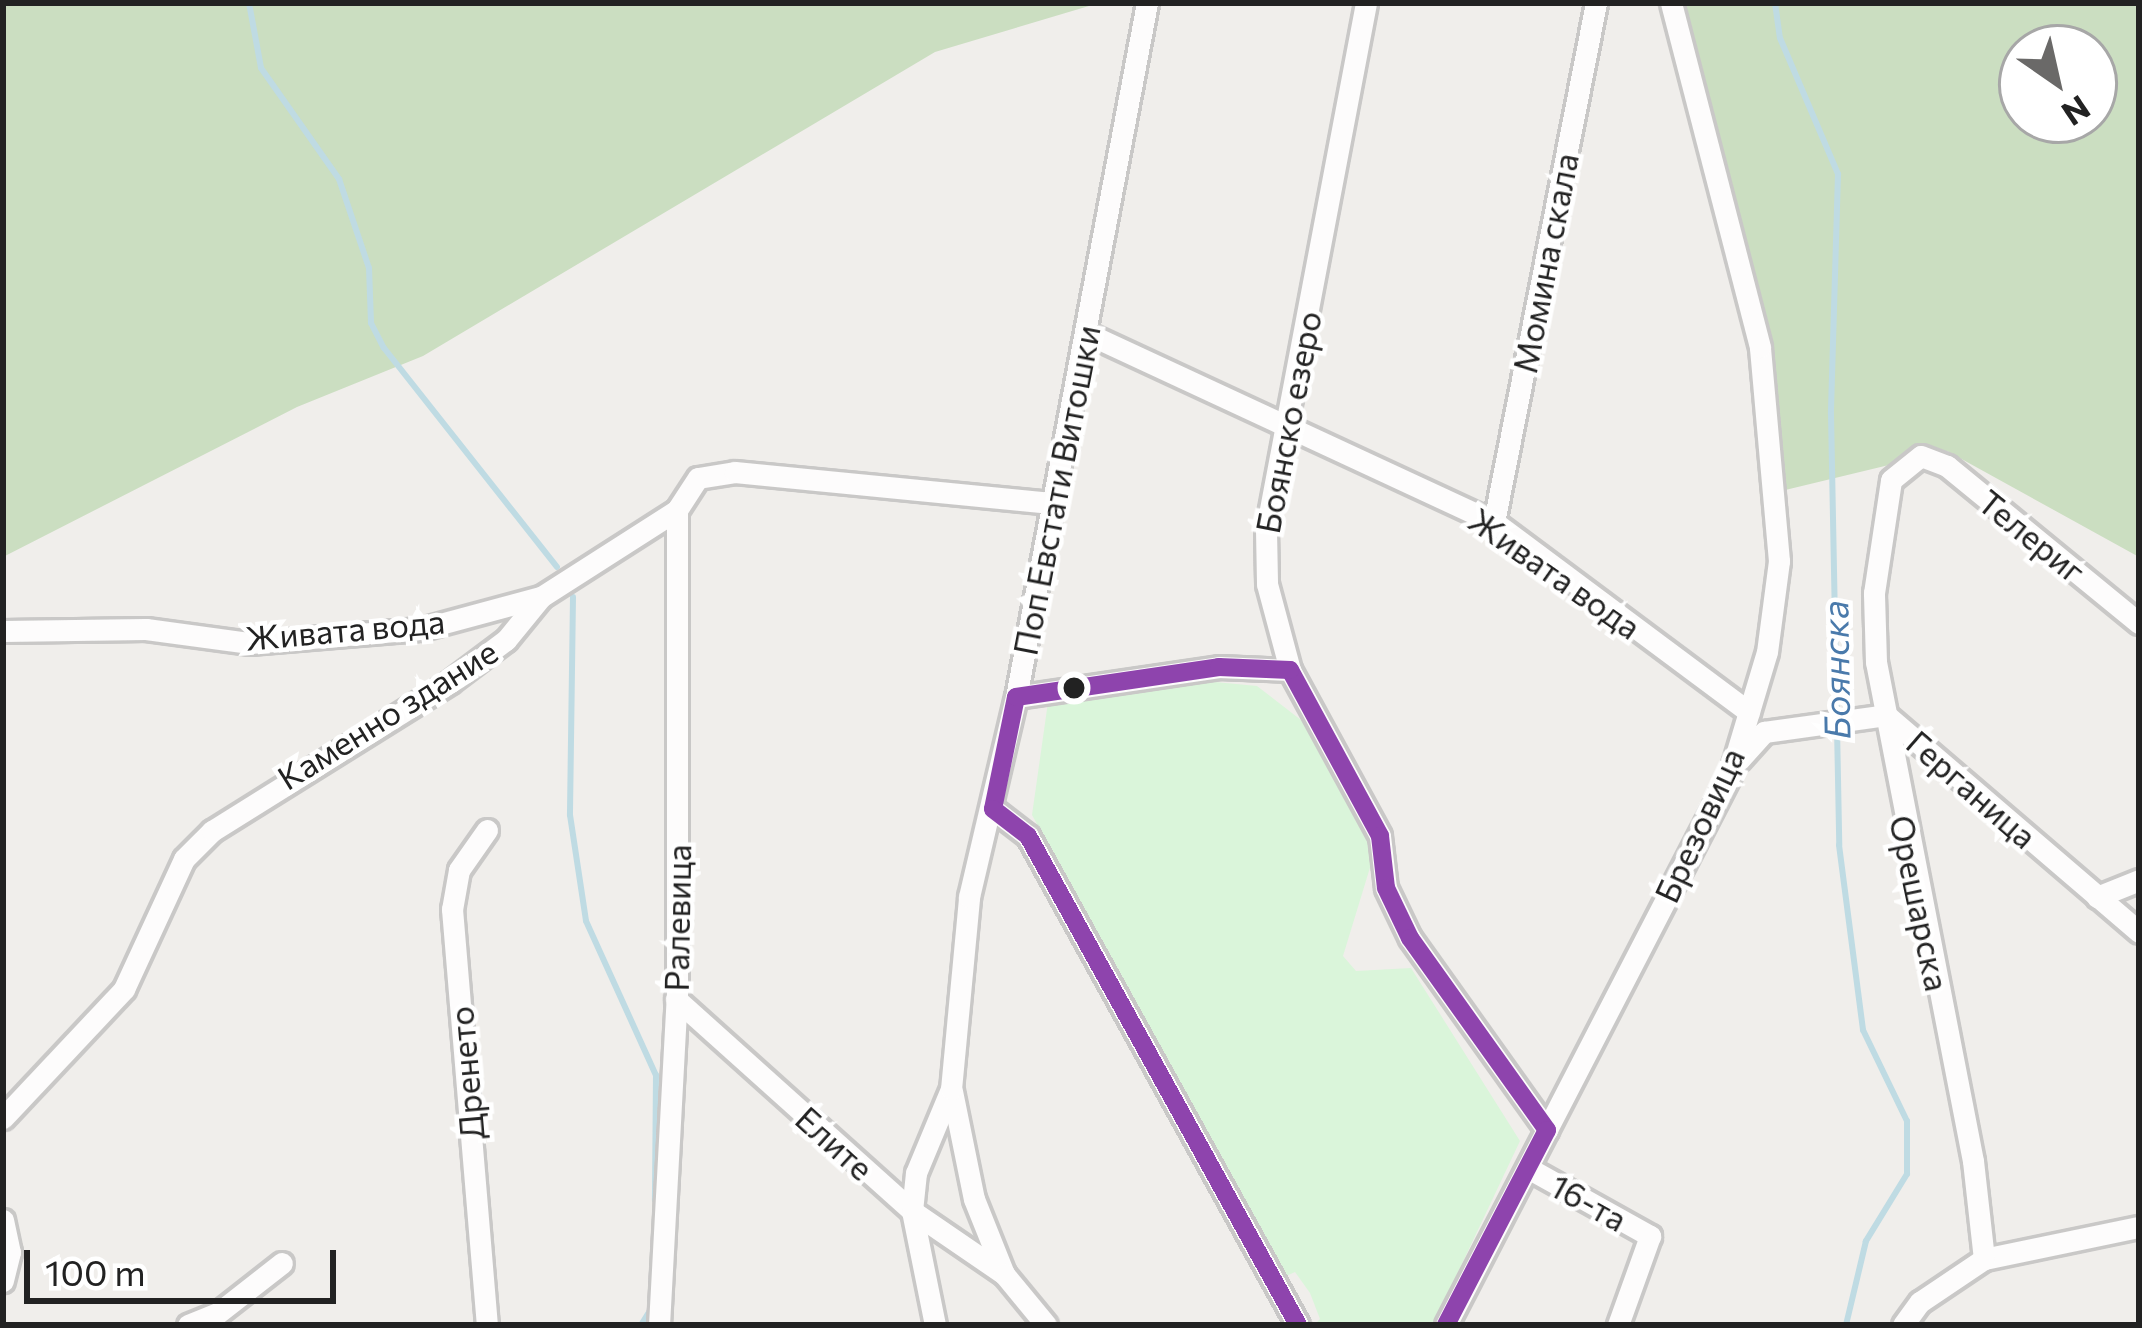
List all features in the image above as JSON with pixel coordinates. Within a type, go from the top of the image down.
[{"type":"street","name":"Поп Евстати Витошки","points":[[935,1325],[912,1211],[916,1173],[951,1089],[969,897],[1016,697],[1147,3]]},
{"type":"street","name":"Боянско езеро","points":[[1366,3],[1264,558],[1290,670],[1380,836],[1386,888],[1411,938],[1546,1130]]},
{"type":"street","name":"Момина скала","points":[[1494,522],[1596,3]]},
{"type":"street","name":"Брезовица","points":[[1446,1325],[1730,775],[1767,652],[1779,561],[1760,347],[1671,3]]},
{"type":"street","name":"Живата вода","points":[[1086,333],[1494,522],[1748,712]]},
{"type":"street","name":"Телериг","points":[[1921,456],[1947,466],[2139,623]]},
{"type":"street","name":"Орешарска","points":[[1921,456],[1892,480],[1874,593],[1886,715],[1973,1161],[1984,1259]]},
{"type":"street","name":"Каменно здание","points":[[3,1118],[124,989],[198,844],[254,798],[450,682],[506,640],[541,597],[677,510],[687,488],[711,472],[1053,503]]},
{"type":"street","name":"Ралевица","points":[[658,1325],[676,999],[677,510]]},
{"type":"street","name":"Живата вода","points":[[3,631],[146,629],[250,643],[422,629],[541,597]]},
{"type":"street","points":[[1016,697],[1219,667],[1290,670]]},
{"type":"street","name":"Герганица","points":[[1730,775],[1764,732],[1886,715],[2139,932]]},
{"type":"street","points":[[993,809],[1028,836],[1298,1325]]},
{"type":"street","name":"Дренето","points":[[487,830],[459,870],[452,909],[487,1325]]},
{"type":"street","points":[[2097,897],[2139,880]]},
{"type":"street","name":"Елите","points":[[676,999],[912,1211],[1004,1274]]},
{"type":"street","points":[[951,1089],[974,1199],[1004,1274],[1046,1325]]},
{"type":"street","name":"16-та","points":[[1528,1168],[1650,1236],[1618,1325]]},
{"type":"street","points":[[3,1220],[10,1252],[3,1281]]},
{"type":"street","points":[[1904,1325],[1920,1302],[1984,1259],[2139,1227]]},
{"type":"street","points":[[188,1325],[218,1313],[282,1263]]},
{"type":"green space","points":[[3,3],[1099,3],[935,52],[423,356],[297,407],[3,557]]},
{"type":"green space","points":[[1701,3],[2139,3],[2139,557],[1947,451],[1773,493],[1760,347],[1674,8]]},
{"type":"green space","points":[[1215,682],[1257,686],[1310,727],[1376,848],[1343,956],[1356,971],[1411,968],[1520,1141],[1433,1325],[1314,1325],[1320,1319],[1310,1293],[1295,1272],[1286,1276],[1032,815],[1048,702]]},
{"type":"waterway","points":[[249,3],[261,68],[339,179],[369,268],[371,323],[384,348],[557,567]]},
{"type":"waterway","name":"Боянска","points":[[1775,3],[1780,38],[1838,174],[1831,414],[1839,845],[1863,1030],[1907,1121],[1907,1174],[1866,1241],[1846,1325]]},
{"type":"waterway","points":[[573,597],[570,815],[586,921],[656,1075],[655,1200]]},
{"type":"waterway","points":[[641,1325],[651,1309]]},
{"type":"transit line","points":[[1016,697],[1219,667],[1290,670]]},
{"type":"transit line","points":[[1290,670],[1380,836],[1386,888],[1410,938],[1547,1130],[1446,1325]]},
{"type":"transit line","points":[[1016,697],[993,809],[1028,836],[1298,1325]]}]
